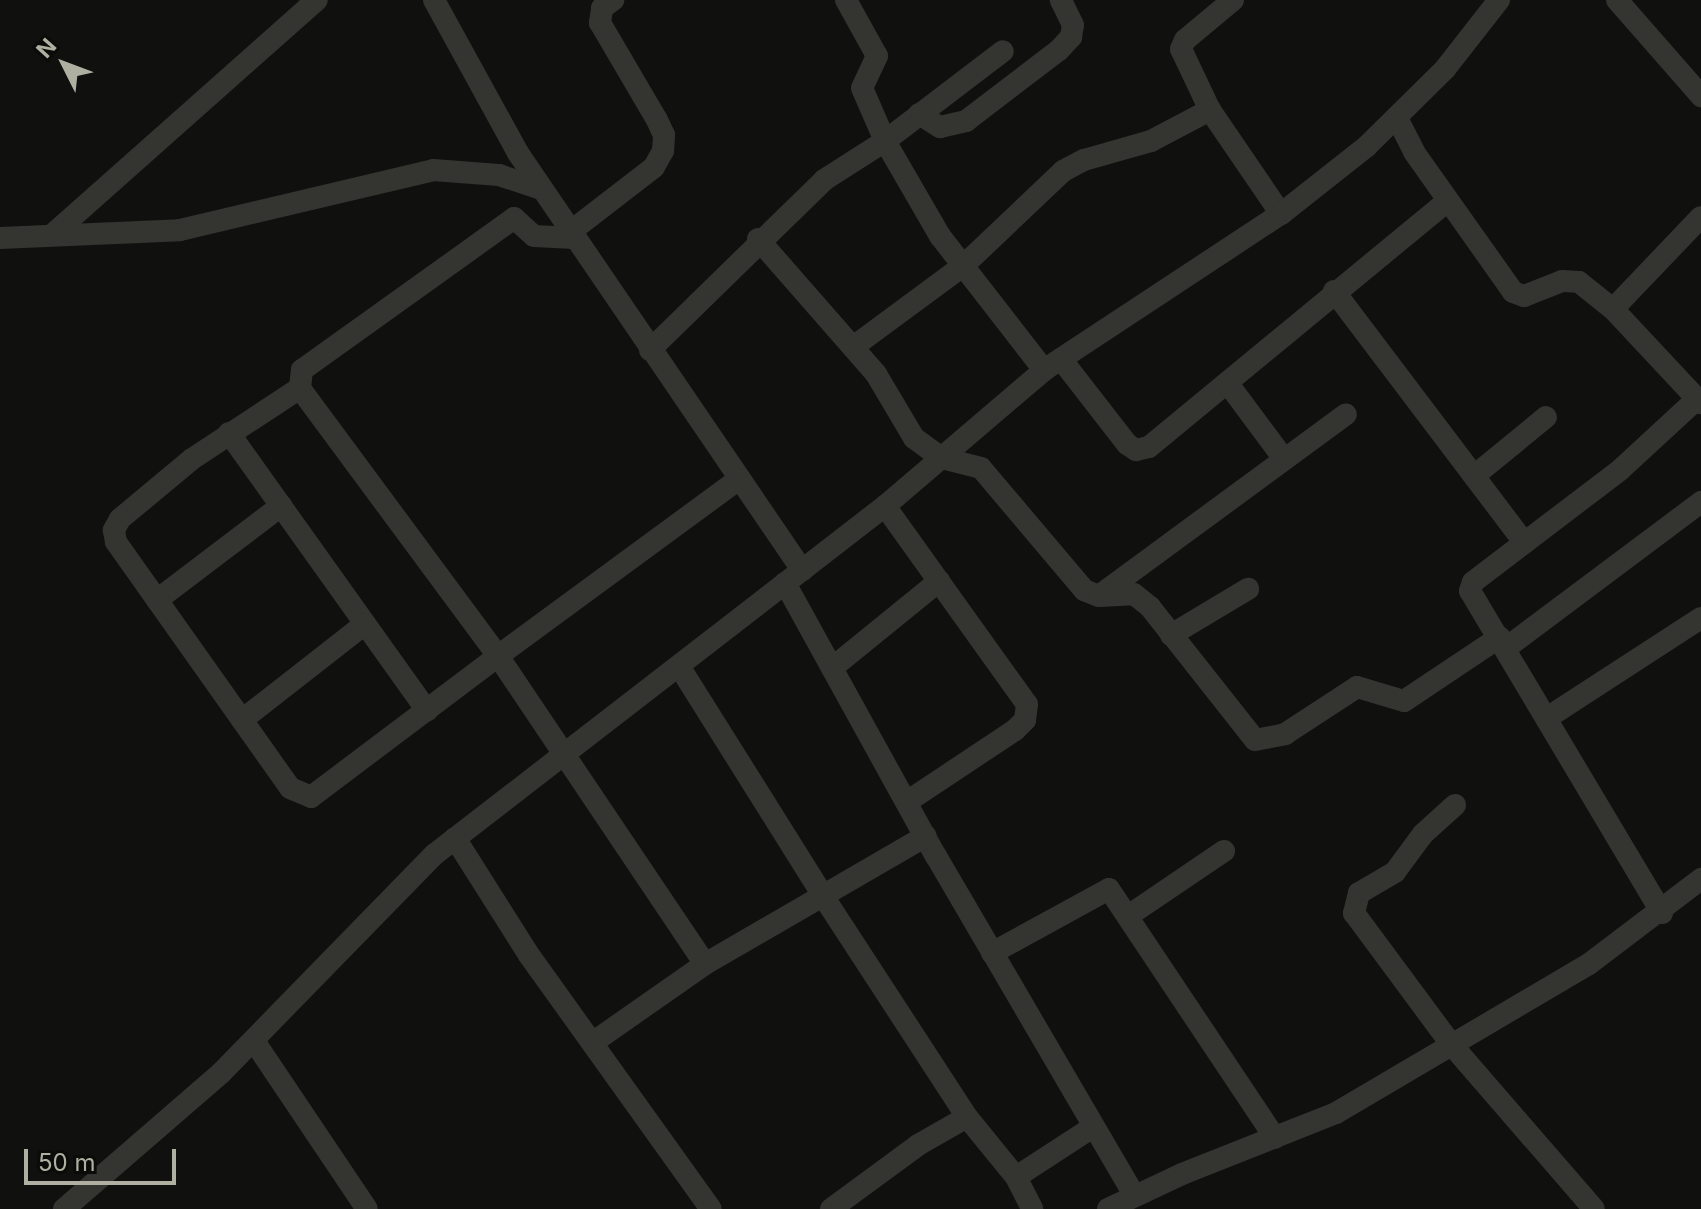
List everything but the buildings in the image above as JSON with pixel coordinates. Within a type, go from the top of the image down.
[{"type":"street","points":[[52,235],[317,0]]},
{"type":"street","points":[[434,0],[541,189],[738,480],[793,576],[832,668],[992,953],[1093,1127],[1146,1198]]},
{"type":"street","points":[[613,0],[602,8],[600,23],[664,135],[663,151],[654,167],[572,235],[534,236],[514,218],[302,370],[300,388],[498,656],[705,964]]},
{"type":"street","points":[[846,0],[877,56],[862,88],[885,141],[963,266],[1052,365],[1136,450],[1149,447],[1229,385],[1334,291],[1447,201]]},
{"type":"street","points":[[919,114],[940,127],[966,121],[1048,59],[1071,37],[1073,25],[1061,0]]},
{"type":"street","points":[[1233,0],[1185,40],[1181,49],[1210,110],[1281,214]]},
{"type":"street","points":[[64,1209],[254,1041],[409,878],[455,838],[885,506],[1052,365],[1281,214],[1398,120],[1499,0]]},
{"type":"street","points":[[1617,0],[1701,96]]},
{"type":"street","points":[[650,350],[758,239],[824,180],[885,141],[1003,51]]},
{"type":"street","points":[[853,347],[963,266],[1063,171],[1084,160],[1151,141],[1210,110]]},
{"type":"street","points":[[1398,120],[1447,201],[1513,292],[1524,296],[1562,281],[1579,282],[1613,309],[1699,401],[1620,470],[1473,582],[1470,591],[1550,716],[1662,913]]},
{"type":"street","points":[[0,238],[180,230],[433,170],[499,175],[541,189]]},
{"type":"street","points":[[1613,309],[1701,217]]},
{"type":"street","points":[[758,239],[853,347],[914,438],[942,458],[981,468],[1071,580],[1099,596],[1134,594],[1171,635],[1243,731],[1267,741],[1357,687],[1404,701],[1503,642],[1701,502]]},
{"type":"street","points":[[1334,291],[1524,542]]},
{"type":"street","points":[[1229,385],[1284,459]]},
{"type":"street","points":[[300,388],[229,433],[120,519],[114,530],[116,542],[290,788],[311,797],[738,480]]},
{"type":"street","points":[[1099,596],[1346,414]]},
{"type":"street","points":[[1474,476],[1546,417]]},
{"type":"street","points":[[229,433],[427,711]]},
{"type":"street","points":[[157,600],[281,506]]},
{"type":"street","points":[[885,506],[1027,704],[1025,720],[908,801]]},
{"type":"street","points":[[832,668],[939,581]]},
{"type":"street","points":[[1171,635],[1248,589]]},
{"type":"street","points":[[1550,716],[1701,618]]},
{"type":"street","points":[[242,720],[365,624]]},
{"type":"street","points":[[679,666],[823,896],[967,1117],[1016,1177],[1032,1209]]},
{"type":"street","points":[[1455,805],[1417,841],[1395,872],[1359,893],[1352,904],[1354,913],[1451,1044],[1594,1209]]},
{"type":"street","points":[[595,1041],[705,964],[926,836]]},
{"type":"street","points":[[455,838],[529,955],[595,1041],[711,1209]]},
{"type":"street","points":[[1128,916],[1224,851]]},
{"type":"street","points":[[1108,1209],[1146,1198],[1336,1113],[1589,964],[1662,913],[1701,879]]},
{"type":"street","points":[[992,953],[1109,889],[1275,1138]]},
{"type":"street","points":[[254,1041],[367,1209]]},
{"type":"street","points":[[841,1206],[918,1145],[967,1117]]},
{"type":"street","points":[[1016,1177],[1093,1127]]}]
